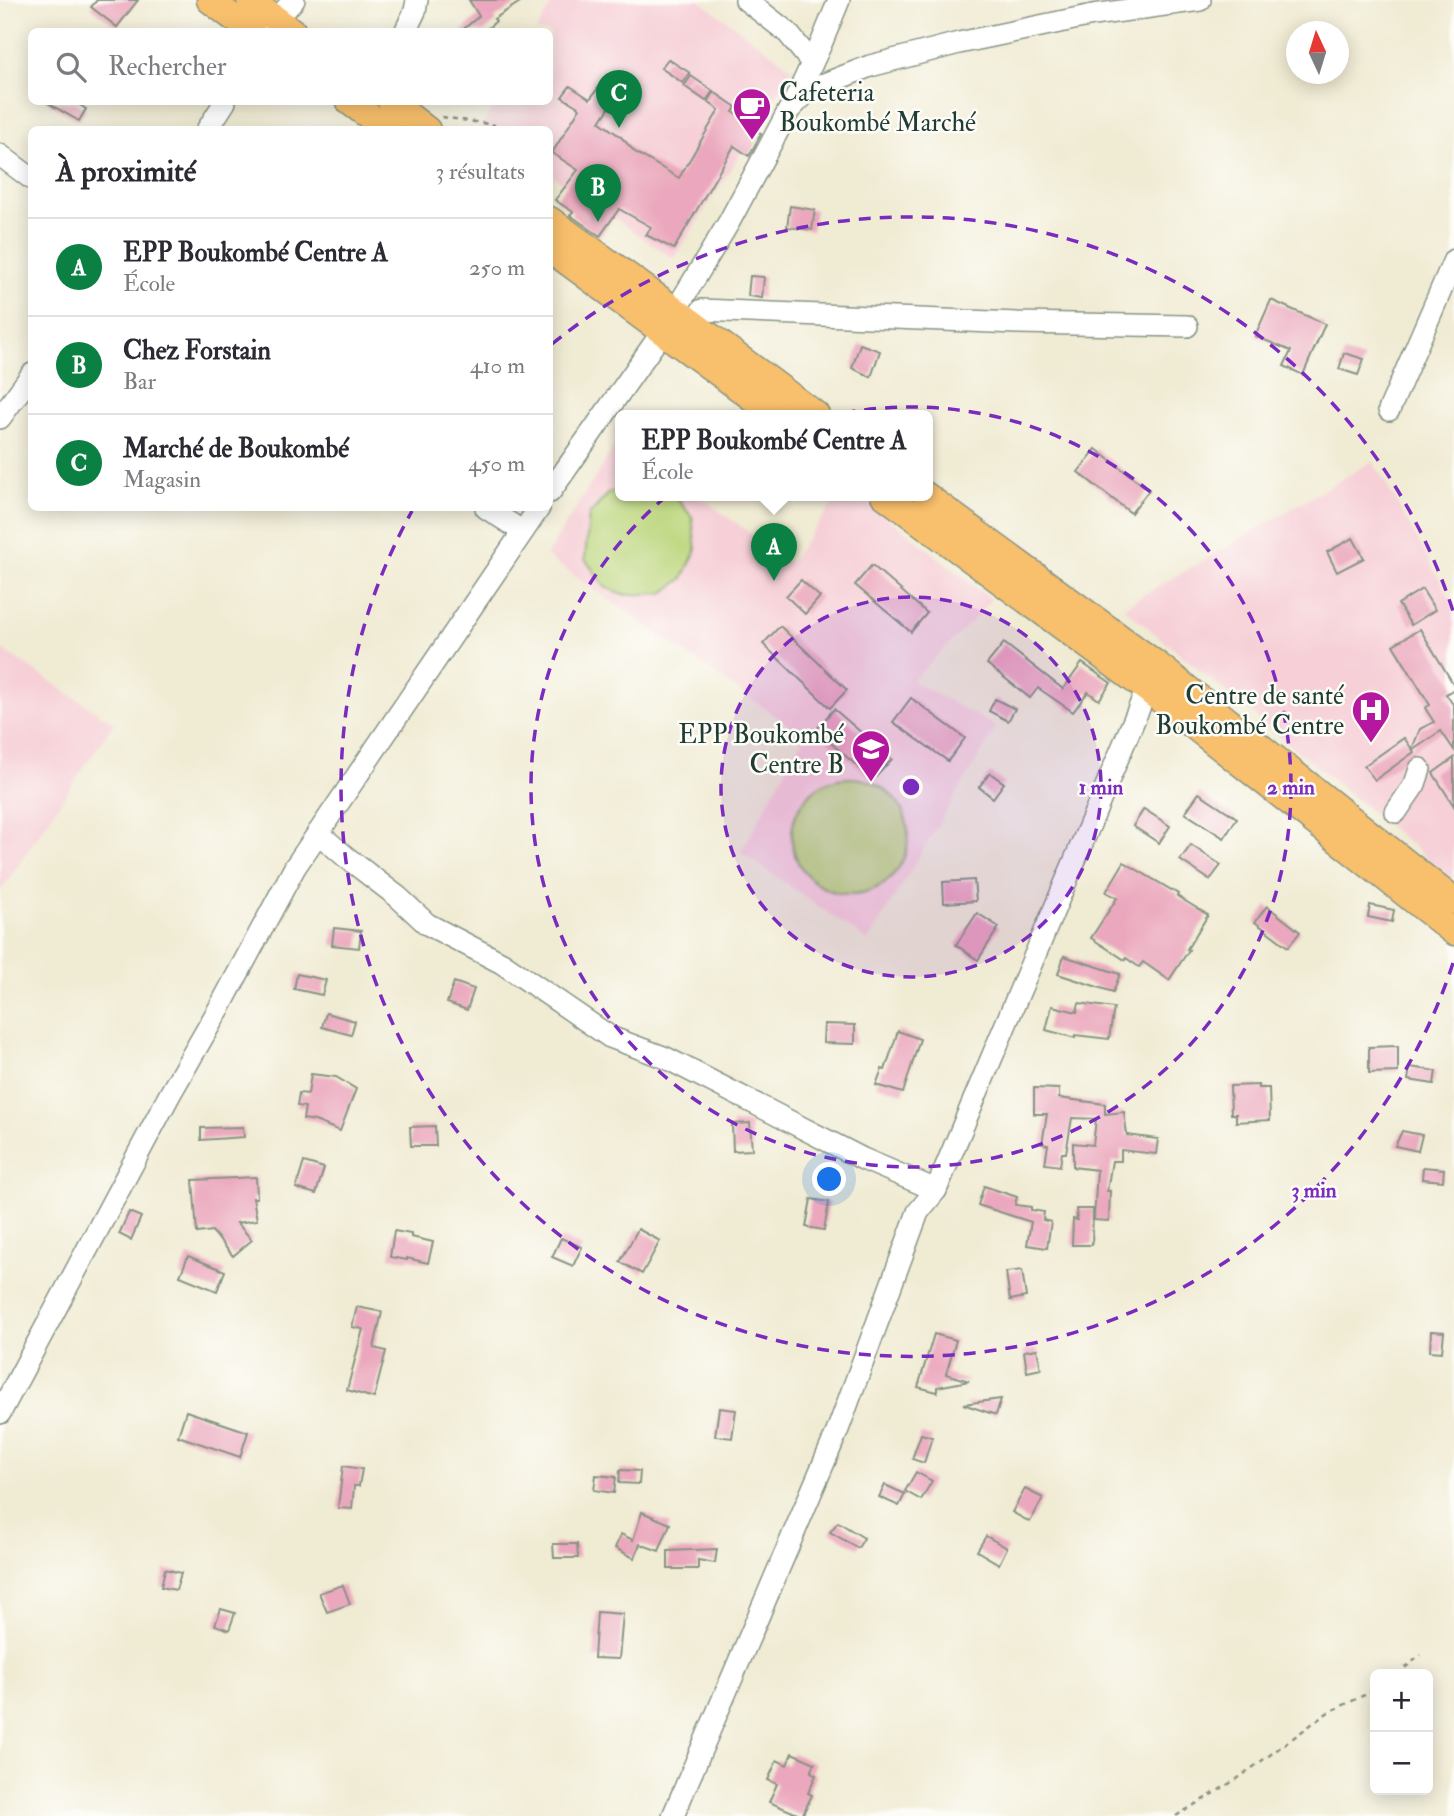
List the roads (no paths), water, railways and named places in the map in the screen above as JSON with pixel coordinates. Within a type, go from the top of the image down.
[{"type":"main road","points":[[210,0],[247,28]]},
{"type":"main road","points":[[250,0],[282,21]]},
{"type":"main road","points":[[354,105],[383,126]]},
{"type":"main road","points":[[397,105],[432,123]]},
{"type":"main road","points":[[553,223],[770,410]]},
{"type":"main road","points":[[553,251],[669,320],[808,410]]},
{"type":"main road","points":[[892,501],[1147,689],[1454,932]]},
{"type":"main road","points":[[933,501],[1160,667],[1454,901]]},
{"type":"street","points":[[407,28],[417,0]]},
{"type":"street","points":[[746,0],[787,32],[812,64]]},
{"type":"street","points":[[553,488],[669,320],[729,222],[798,95],[839,0]]},
{"type":"street","points":[[789,110],[809,90],[870,66],[960,43],[1093,15],[1200,0]]},
{"type":"street","points":[[210,126],[223,105]]},
{"type":"street","points":[[0,155],[28,177]]},
{"type":"street","points":[[1389,410],[1454,260]]},
{"type":"street","points":[[702,310],[1017,323],[1187,326]]},
{"type":"street","points":[[0,418],[28,380]]},
{"type":"street","points":[[491,511],[522,531]]},
{"type":"street","points":[[0,1413],[295,867],[537,511]]},
{"type":"street","points":[[673,1816],[837,1432],[918,1212],[936,1190],[1147,689]]},
{"type":"street","points":[[1396,811],[1415,784],[1420,769]]},
{"type":"street","points":[[318,833],[398,897],[427,925],[502,963],[610,1037],[666,1058],[863,1158],[936,1190]]},
{"type":"place","name":"Marché de Boukombé","points":[[619,128]]},
{"type":"place","name":"Cafeteria Boukombé Marché","points":[[752,141]]},
{"type":"place","name":"Chez Forstain","points":[[598,222]]},
{"type":"place","name":"EPP Boukombé Centre A","points":[[774,581]]},
{"type":"place","name":"Centre de santé Boukombé Centre","points":[[1371,744]]},
{"type":"place","name":"EPP Boukombé Centre B","points":[[871,783]]}]
